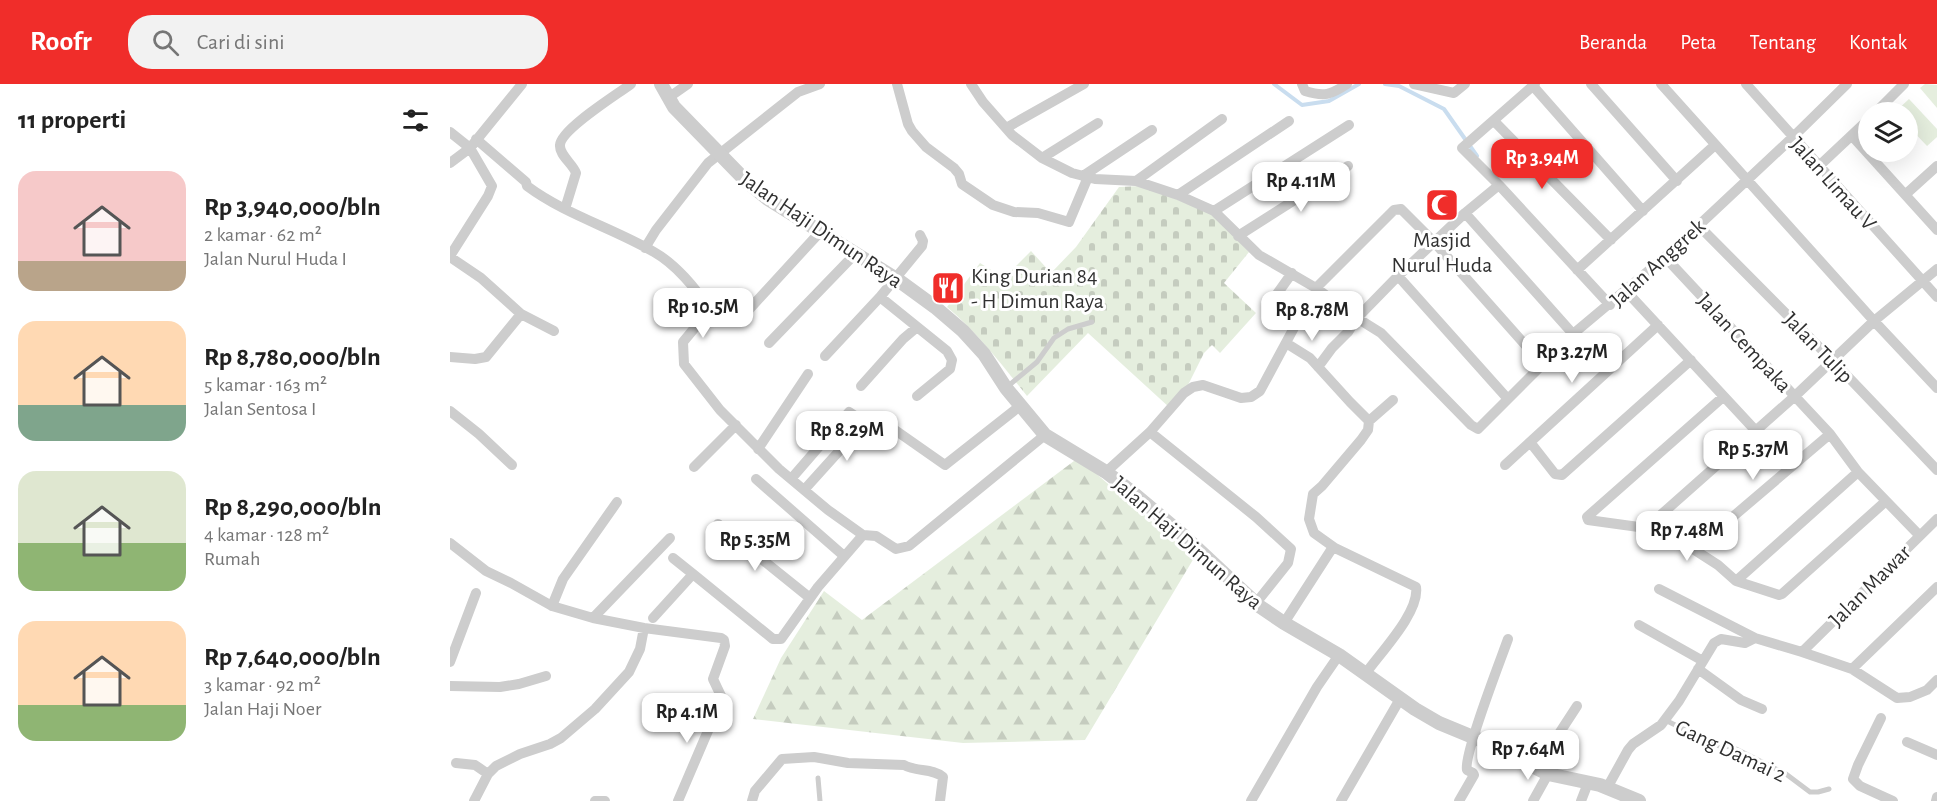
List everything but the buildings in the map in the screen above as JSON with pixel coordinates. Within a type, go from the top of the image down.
[{"type":"street","points":[[450,163],[473,144],[522,84]]},
{"type":"street","points":[[565,209],[576,173],[561,152],[561,140],[572,127],[632,84]]},
{"type":"street","name":"Jalan Haji Dimun Raya","points":[[661,84],[668,98],[718,154],[746,181],[768,199],[856,253],[929,302],[963,331],[984,354],[1006,388],[1045,435],[1106,472],[1183,535],[1256,603],[1284,623],[1339,655],[1400,699],[1439,723],[1542,771],[1593,783],[1639,801]]},
{"type":"street","points":[[668,98],[688,84]]},
{"type":"street","points":[[645,248],[708,163],[798,92],[820,84]]},
{"type":"street","points":[[897,84],[912,131],[926,147],[954,168],[962,184],[993,205],[1014,212],[1038,213],[1069,222],[1086,176],[1152,130]]},
{"type":"street","points":[[971,84],[983,102],[1012,135],[1042,158],[1072,173],[1136,181],[1178,195],[1214,211],[1259,255],[1316,288],[1353,325]]},
{"type":"street","points":[[1006,128],[1084,84]]},
{"type":"street","points":[[1302,84],[1305,91],[1331,95],[1347,84]]},
{"type":"street","points":[[1414,84],[1454,93],[1465,84]]},
{"type":"street","points":[[1591,84],[1677,181]]},
{"type":"street","points":[[1661,84],[1937,388]]},
{"type":"street","points":[[1749,88],[1762,84]]},
{"type":"street","name":"Jalan Anggrek","points":[[1353,325],[1381,333],[1478,429],[1574,334],[1665,257],[1847,84]]},
{"type":"street","points":[[1886,102],[1904,84]]},
{"type":"street","points":[[1610,305],[1499,185],[1463,151],[1463,147],[1534,85],[1643,211]]},
{"type":"street","name":"Jalan Limau V","points":[[1749,88],[1937,297]]},
{"type":"street","points":[[1136,181],[1222,119]]},
{"type":"street","points":[[1178,195],[1289,121]]},
{"type":"street","points":[[1494,121],[1611,240]]},
{"type":"street","points":[[1042,158],[1098,123]]},
{"type":"street","points":[[1214,211],[1349,125]]},
{"type":"street","points":[[1819,166],[1858,130]]},
{"type":"street","points":[[450,132],[473,144],[547,200],[655,252],[668,262],[707,307],[707,313],[683,342],[684,364],[758,448],[828,510],[863,535],[876,536],[896,549],[909,546],[1045,435]]},
{"type":"street","points":[[1852,136],[1937,230]]},
{"type":"street","points":[[473,144],[489,179],[491,190],[450,257],[481,278],[521,314],[554,331]]},
{"type":"street","points":[[1577,270],[1715,146]]},
{"type":"street","points":[[1238,236],[1348,166]]},
{"type":"street","points":[[1906,194],[1937,166]]},
{"type":"street","points":[[1318,367],[1332,348],[1398,276],[1465,213],[1499,185]]},
{"type":"street","points":[[1316,288],[1398,208],[1408,214],[1434,242],[1543,365]]},
{"type":"street","points":[[1465,213],[1574,334]]},
{"type":"street","name":"Jalan Tulip","points":[[1698,225],[1937,470]]},
{"type":"street","points":[[744,315],[821,231]]},
{"type":"street","points":[[825,356],[880,297],[922,246],[923,241],[920,235]]},
{"type":"street","points":[[769,343],[856,253]]},
{"type":"street","name":"Jalan Cempaka","points":[[1665,257],[1830,434],[1858,472],[1919,535]]},
{"type":"street","points":[[1646,528],[1795,396],[1874,321],[1937,269]]},
{"type":"street","points":[[1106,472],[1150,432],[1184,393],[1198,385],[1241,398],[1260,391],[1294,330],[1297,320],[1276,298],[1292,273]]},
{"type":"street","points":[[1398,276],[1507,398]]},
{"type":"street","points":[[1626,291],[1755,430]]},
{"type":"street","points":[[880,297],[947,351],[952,360],[950,369],[917,396]]},
{"type":"street","points":[[450,357],[476,359],[486,357],[521,314]]},
{"type":"street","points":[[1505,465],[1658,325]]},
{"type":"street","points":[[861,386],[903,339],[916,328]]},
{"type":"street","points":[[1286,343],[1310,358],[1369,421]]},
{"type":"street","points":[[1530,442],[1555,474],[1562,475],[1691,360]]},
{"type":"street","points":[[758,448],[808,374]]},
{"type":"street","points":[[1723,397],[1587,517],[1589,521],[1646,528],[1679,540],[1695,549],[1736,581],[1780,595],[1886,501]]},
{"type":"street","points":[[1366,673],[1403,623],[1415,601],[1416,587],[1335,548],[1314,533],[1309,519],[1313,494],[1361,440],[1368,430],[1369,421],[1393,400]]},
{"type":"street","points":[[791,479],[849,412],[867,424],[885,423],[945,465],[1020,406]]},
{"type":"street","points":[[450,411],[512,465]]},
{"type":"street","points":[[804,490],[841,449],[856,444],[874,424]]},
{"type":"street","points":[[694,467],[736,425]]},
{"type":"street","points":[[1150,432],[1291,549],[1288,563],[1256,603]]},
{"type":"street","points":[[1695,549],[1830,434]]},
{"type":"street","points":[[1736,581],[1858,472]]},
{"type":"street","points":[[756,479],[844,556]]},
{"type":"street","points":[[552,606],[563,579],[616,502]]},
{"type":"street","name":"Jalan Mawar","points":[[1802,652],[1937,519]]},
{"type":"street","points":[[718,524],[810,598]]},
{"type":"street","points":[[673,558],[773,639],[781,639],[810,598],[863,535]]},
{"type":"street","points":[[593,618],[670,538]]},
{"type":"street","points":[[450,543],[486,571],[552,606],[593,618],[644,628],[721,638],[725,642],[726,646],[713,679],[722,698],[678,801]]},
{"type":"street","points":[[1284,623],[1331,550],[1335,548]]},
{"type":"street","points":[[653,618],[693,574]]},
{"type":"street","points":[[1852,669],[1937,587]]},
{"type":"street","points":[[1659,589],[1751,640]]},
{"type":"street","points":[[450,662],[476,593]]},
{"type":"street","points":[[1639,626],[1700,665],[1741,700],[1762,709]]},
{"type":"street","points":[[474,801],[488,774],[503,761],[561,738],[595,709],[629,672],[640,649],[644,628]]},
{"type":"street","points":[[1459,801],[1474,776],[1474,773],[1467,770],[1466,765],[1473,738],[1508,639]]},
{"type":"street","points":[[1607,788],[1628,750],[1661,725],[1714,643],[1721,639],[1751,640],[1802,652],[1852,669],[1898,698],[1910,697],[1927,690],[1937,680]]},
{"type":"street","points":[[1251,801],[1317,687],[1339,655]]},
{"type":"street","points":[[450,686],[500,687],[546,676]]},
{"type":"street","points":[[1341,801],[1400,699]]},
{"type":"street","points":[[1533,801],[1542,771],[1577,706]]},
{"type":"street","points":[[1881,718],[1857,765],[1853,779],[1860,786],[1893,801]]},
{"type":"street","points":[[1907,742],[1937,756]]},
{"type":"street","points":[[752,801],[755,791],[782,759],[814,757],[848,763],[904,765],[942,775],[939,801]]},
{"type":"street","points":[[456,763],[475,765],[488,774]]},
{"type":"street","points":[[1581,801],[1588,783]]},
{"type":"street","points":[[595,801],[605,801]]},
{"type":"lane","points":[[1006,388],[1037,362],[1054,338],[1068,329],[1092,322]]},
{"type":"lane","name":"Gang Damai 2","points":[[1665,720],[1716,745],[1730,746],[1786,774],[1810,792],[1829,789]]},
{"type":"lane","points":[[818,778],[820,801]]},
{"type":"green space","points":[[1925,84],[1937,85],[1937,108],[1920,88]]},
{"type":"green space","points":[[1918,109],[1937,129],[1937,137],[1927,146],[1918,137]]},
{"type":"green space","points":[[1140,186],[1214,215],[1249,252],[1224,283],[1256,313],[1220,353],[1212,345],[1204,353],[1185,391],[1170,408],[1088,333],[1027,396],[979,338],[947,307],[980,263],[1004,278],[1031,251],[1051,273],[1076,247],[1119,187]]},
{"type":"green space","points":[[1078,458],[1194,558],[1085,740],[963,743],[753,719],[781,658],[824,591],[862,620]]},
{"type":"waterway","points":[[1274,84],[1302,105],[1329,101],[1359,84]]},
{"type":"waterway","points":[[1385,84],[1399,86],[1444,109],[1477,156]]},
{"type":"place","name":"Masjid Nurul Huda","points":[[1442,205]]},
{"type":"place","name":"King Durian 84 - H Dimun Raya","points":[[948,288]]}]
